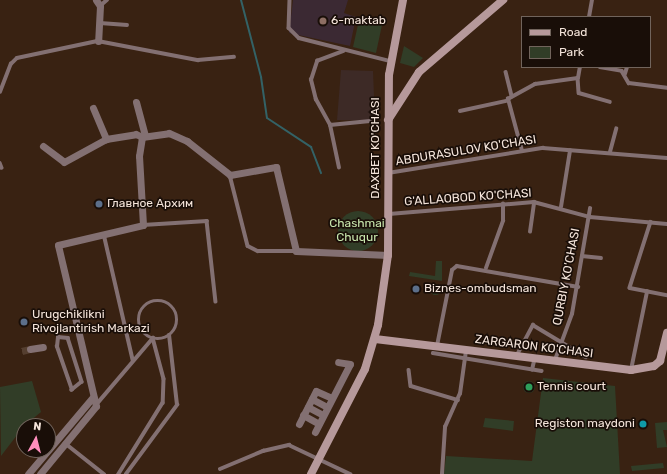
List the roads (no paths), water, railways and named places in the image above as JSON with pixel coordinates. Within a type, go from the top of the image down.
[{"type":"main road","name":"DAXBET KO'CHASI","points":[[311,474],[365,369],[375,339],[388,255],[389,214],[387,123],[390,61],[403,0]]},
{"type":"main road","points":[[387,123],[419,72],[503,0]]},
{"type":"main road","name":"ZARGARON KO'CHASI","points":[[375,339],[465,354],[630,370],[654,366],[660,361],[667,333]]},
{"type":"street","points":[[98,3],[100,23],[98,41]]},
{"type":"street","points":[[40,474],[96,406],[58,245],[104,232],[143,225],[139,156],[144,136],[136,102]]},
{"type":"street","points":[[93,108],[106,139]]},
{"type":"street","points":[[43,146],[64,162],[106,139],[136,134],[144,136],[169,133],[187,141],[230,175],[276,167],[296,251],[388,255]]},
{"type":"street","points":[[30,349],[43,347]]},
{"type":"street","points":[[315,432],[350,364],[338,362]]},
{"type":"street","points":[[299,424],[316,391],[332,398]]},
{"type":"street","points":[[28,474],[93,397]]},
{"type":"street","points":[[312,399],[327,407]]},
{"type":"street","points":[[308,407],[323,415]]},
{"type":"street","points":[[304,415],[319,424]]},
{"type":"lane","points":[[98,3],[107,0]]},
{"type":"lane","points":[[290,0],[289,28],[293,34],[343,51],[390,61]]},
{"type":"lane","points":[[589,16],[592,0]]},
{"type":"lane","points":[[100,23],[127,25]]},
{"type":"lane","points":[[0,92],[11,64],[17,58],[98,41],[198,60],[234,57]]},
{"type":"lane","points":[[339,168],[330,125],[316,100],[311,80],[313,65],[343,51]]},
{"type":"lane","points":[[580,68],[578,78],[579,93],[610,102]]},
{"type":"lane","points":[[604,68],[625,74]]},
{"type":"lane","points":[[627,68],[625,74],[629,83],[667,88]]},
{"type":"lane","points":[[506,72],[512,96]]},
{"type":"lane","points":[[460,111],[506,101],[512,96],[535,84],[578,78]]},
{"type":"lane","points":[[506,101],[522,151]]},
{"type":"lane","points":[[330,125],[370,121]]},
{"type":"lane","points":[[610,152],[616,129]]},
{"type":"lane","name":"ABDURASULOV KO'CHASI","points":[[387,174],[522,151],[610,152],[667,158]]},
{"type":"lane","points":[[561,207],[570,151]]},
{"type":"lane","points":[[0,163],[2,168]]},
{"type":"lane","points":[[230,175],[248,246],[258,251],[296,251]]},
{"type":"lane","points":[[530,232],[534,202]]},
{"type":"lane","name":"G'ALLAOBOD KO'CHASI","points":[[389,214],[534,202],[561,207],[590,217],[667,224]]},
{"type":"lane","points":[[486,268],[503,221],[503,204]]},
{"type":"lane","name":"QURBIY KO'CHASI","points":[[553,362],[562,341],[578,287],[582,256],[590,217],[590,209]]},
{"type":"lane","points":[[143,225],[208,221],[216,302]]},
{"type":"lane","points":[[651,222],[630,283],[634,291],[667,295]]},
{"type":"lane","points":[[104,232],[133,360]]},
{"type":"lane","points":[[582,256],[601,258]]},
{"type":"lane","points":[[435,350],[452,270],[457,266],[486,268],[578,287]]},
{"type":"lane","points":[[630,370],[648,292]]},
{"type":"lane","points":[[96,406],[153,338],[169,335],[176,326],[176,313],[168,304],[156,301],[144,307],[140,319],[143,331],[153,338],[164,378],[164,403],[120,474]]},
{"type":"lane","points":[[517,358],[533,324],[586,357]]},
{"type":"lane","points":[[126,474],[177,406],[169,335]]},
{"type":"lane","points":[[58,337],[68,338],[71,346],[82,386],[69,390],[56,341],[58,337]]},
{"type":"lane","points":[[71,346],[81,344]]},
{"type":"lane","points":[[442,474],[445,427],[458,400],[465,354],[542,371]]},
{"type":"lane","points":[[532,370],[534,360]]},
{"type":"lane","points":[[79,372],[87,370]]},
{"type":"lane","points":[[409,370],[411,386],[458,400]]},
{"type":"lane","points":[[65,443],[104,474]]},
{"type":"lane","points":[[220,469],[279,446],[289,445],[350,474]]},
{"type":"waterway","points":[[241,0],[261,77],[267,118],[311,147],[321,173]]},
{"type":"tunnel","points":[[22,351],[30,349]]},
{"type":"place","name":"6-maktab","points":[[323,21]]},
{"type":"place","name":"Главное Архим","points":[[99,204]]},
{"type":"place","name":"Biznes-ombudsman","points":[[416,289]]},
{"type":"place","name":"Urugchiklikni Rivojlantirish Markazi","points":[[24,322]]},
{"type":"place","name":"Tennis court","points":[[529,387]]},
{"type":"place","name":"Registon maydoni","points":[[643,424]]},
{"type":"park label","name":"Chashmai Chuqur","points":[[357,231]]}]
